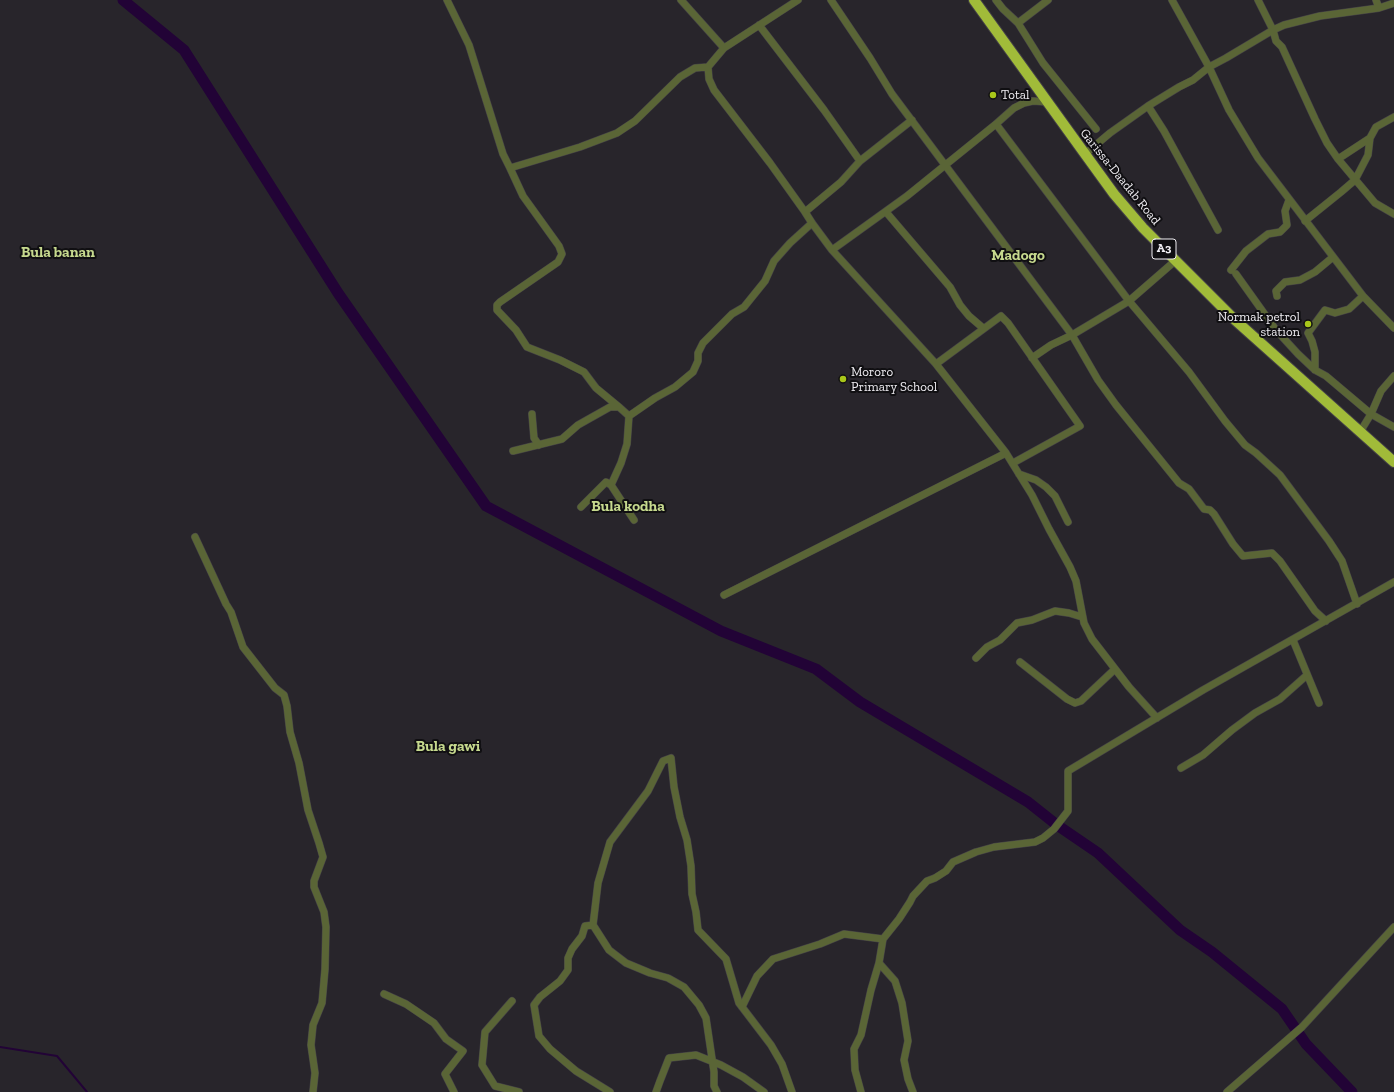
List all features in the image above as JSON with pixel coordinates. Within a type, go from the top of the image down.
[{"type":"highway","name":"Garissa-Daadab Road","points":[[974,0],[1084,154],[1127,210],[1143,228],[1235,320],[1394,462]]},
{"type":"street","points":[[447,0],[469,45],[503,154],[523,196],[559,246],[562,254],[558,262],[500,302],[497,305],[497,310],[516,330],[527,347],[560,360],[584,372],[596,388],[629,416]]},
{"type":"street","points":[[681,0],[724,48]]},
{"type":"street","points":[[798,0],[724,48],[708,67],[709,79],[714,90],[806,212],[812,224],[832,250],[936,364],[1006,453],[1032,495],[1048,529],[1070,567],[1076,581],[1082,617],[1092,639],[1115,669],[1157,718]]},
{"type":"street","points":[[831,0],[892,94],[1072,335],[1098,380],[1116,405],[1179,483],[1189,489],[1204,509],[1210,510],[1214,514],[1233,544],[1243,556],[1272,553],[1280,560],[1315,611],[1326,621]]},
{"type":"street","points":[[996,0],[1018,23],[1043,63],[1096,129]]},
{"type":"street","points":[[1018,23],[1048,0]]},
{"type":"street","points":[[1172,0],[1209,67],[1228,110],[1243,136],[1289,200],[1363,296],[1393,326]]},
{"type":"street","points":[[1258,0],[1273,30],[1276,40],[1282,47],[1314,119],[1327,143],[1338,159],[1375,203],[1394,214]]},
{"type":"street","points":[[1376,0],[1379,8]]},
{"type":"street","points":[[1084,154],[1148,106],[1193,80],[1209,67],[1273,30],[1284,25],[1320,16],[1379,8],[1394,3]]},
{"type":"street","points":[[759,25],[824,110],[860,161]]},
{"type":"street","points":[[510,168],[580,147],[617,133],[635,121],[686,73],[695,68],[708,67]]},
{"type":"street","points":[[832,250],[886,212],[945,166],[1014,108],[1024,103],[1033,101],[1047,102]]},
{"type":"street","points":[[1148,106],[1164,131],[1218,230]]},
{"type":"street","points":[[1305,221],[1355,180],[1368,155],[1370,138],[1376,127],[1394,117]]},
{"type":"street","points":[[806,212],[841,182],[860,161],[912,120]]},
{"type":"street","points":[[996,124],[1129,301],[1189,372],[1225,421],[1245,445],[1280,475],[1342,561],[1358,604]]},
{"type":"street","points":[[1338,159],[1370,138]]},
{"type":"street","points":[[1289,200],[1285,211],[1287,225],[1280,232],[1268,234],[1246,251],[1234,272],[1276,330],[1298,354],[1315,370],[1326,376],[1371,414],[1394,427]]},
{"type":"street","points":[[886,212],[950,287],[960,305],[969,316],[983,328]]},
{"type":"street","points":[[629,416],[655,398],[675,387],[693,372],[698,361],[698,353],[703,343],[732,314],[744,307],[765,281],[774,261],[790,243],[812,224]]},
{"type":"street","points":[[1277,296],[1276,291],[1285,282],[1305,278],[1333,257]]},
{"type":"street","points":[[1032,358],[1051,345],[1072,335],[1129,301],[1175,261]]},
{"type":"street","points":[[1315,370],[1315,352],[1308,333],[1325,310],[1335,313],[1349,309],[1363,296]]},
{"type":"street","points":[[936,364],[1001,316],[1008,323],[1080,426],[1013,463]]},
{"type":"street","points":[[1360,432],[1371,414],[1381,391],[1394,376]]},
{"type":"street","points":[[513,452],[562,439],[578,426],[603,410],[610,407],[619,407]]},
{"type":"street","points":[[532,414],[534,438],[540,445]]},
{"type":"street","points":[[612,485],[627,444],[629,416]]},
{"type":"street","points":[[724,595],[1006,453]]},
{"type":"street","points":[[1019,474],[1036,480],[1046,487],[1055,496],[1068,522]]},
{"type":"street","points":[[581,507],[606,482],[612,485],[634,520]]},
{"type":"street","points":[[195,537],[231,612],[243,647],[275,688],[284,696],[287,706],[290,732],[299,763],[308,810],[323,857],[314,881],[314,887],[324,912],[326,927],[325,969],[322,1003],[313,1025],[311,1045],[315,1072],[313,1092]]},
{"type":"street","points":[[861,1092],[855,1070],[854,1049],[861,1035],[871,990],[879,963],[882,939],[899,919],[913,896],[927,881],[946,871],[953,862],[976,852],[994,847],[1036,842],[1044,838],[1054,829],[1068,811],[1068,771],[1256,659],[1358,604],[1394,582]]},
{"type":"street","points":[[976,658],[987,647],[1000,640],[1017,623],[1032,620],[1055,611],[1082,617]]},
{"type":"street","points":[[1293,640],[1319,703]]},
{"type":"street","points":[[1020,662],[1067,699],[1075,703],[1081,701],[1115,669]]},
{"type":"street","points":[[1181,768],[1203,755],[1232,730],[1256,713],[1280,699],[1307,675]]},
{"type":"street","points":[[717,1092],[714,1086],[713,1062],[706,1018],[699,1005],[684,987],[668,978],[650,973],[626,963],[609,950],[593,925],[598,883],[610,842],[648,791],[663,761],[671,758],[674,787],[680,817],[687,840],[691,866],[692,894],[698,930],[726,959],[739,1003],[764,1036],[782,1064],[792,1092]]},
{"type":"street","points":[[593,925],[585,926],[582,936],[572,949],[568,958],[568,970],[560,981],[540,997],[534,1005],[539,1036],[550,1049],[576,1071],[610,1092]]},
{"type":"street","points":[[1227,1092],[1302,1027],[1394,927]]},
{"type":"street","points":[[742,1007],[757,976],[773,958],[820,944],[844,934],[882,939]]},
{"type":"street","points":[[879,963],[895,981],[902,1002],[908,1041],[904,1060],[908,1079],[913,1092]]},
{"type":"street","points":[[384,994],[406,1004],[434,1023],[446,1039],[463,1051],[445,1074],[454,1092]]},
{"type":"street","points":[[512,1001],[484,1032],[482,1065],[495,1086],[519,1092]]},
{"type":"street","points":[[656,1092],[669,1058],[696,1055],[743,1076],[764,1092]]},
{"type":"waterway","points":[[123,0],[184,50],[338,293],[486,506],[721,631],[816,669],[860,702],[1028,802],[1057,825],[1098,853],[1180,930],[1212,952],[1282,1009],[1306,1044],[1352,1092]]},
{"type":"waterway","points":[[0,1047],[57,1056],[87,1092]]},
{"type":"place","name":"Total","points":[[993,95]]},
{"type":"place","name":"Normak petrol station","points":[[1308,324]]},
{"type":"place","name":"Mororo Primary School","points":[[843,379]]},
{"type":"district","name":"Bula banan","points":[[58,253]]},
{"type":"district","name":"Madogo","points":[[1018,256]]},
{"type":"district","name":"Bula kodha","points":[[628,507]]},
{"type":"district","name":"Bula gawi","points":[[448,747]]}]
